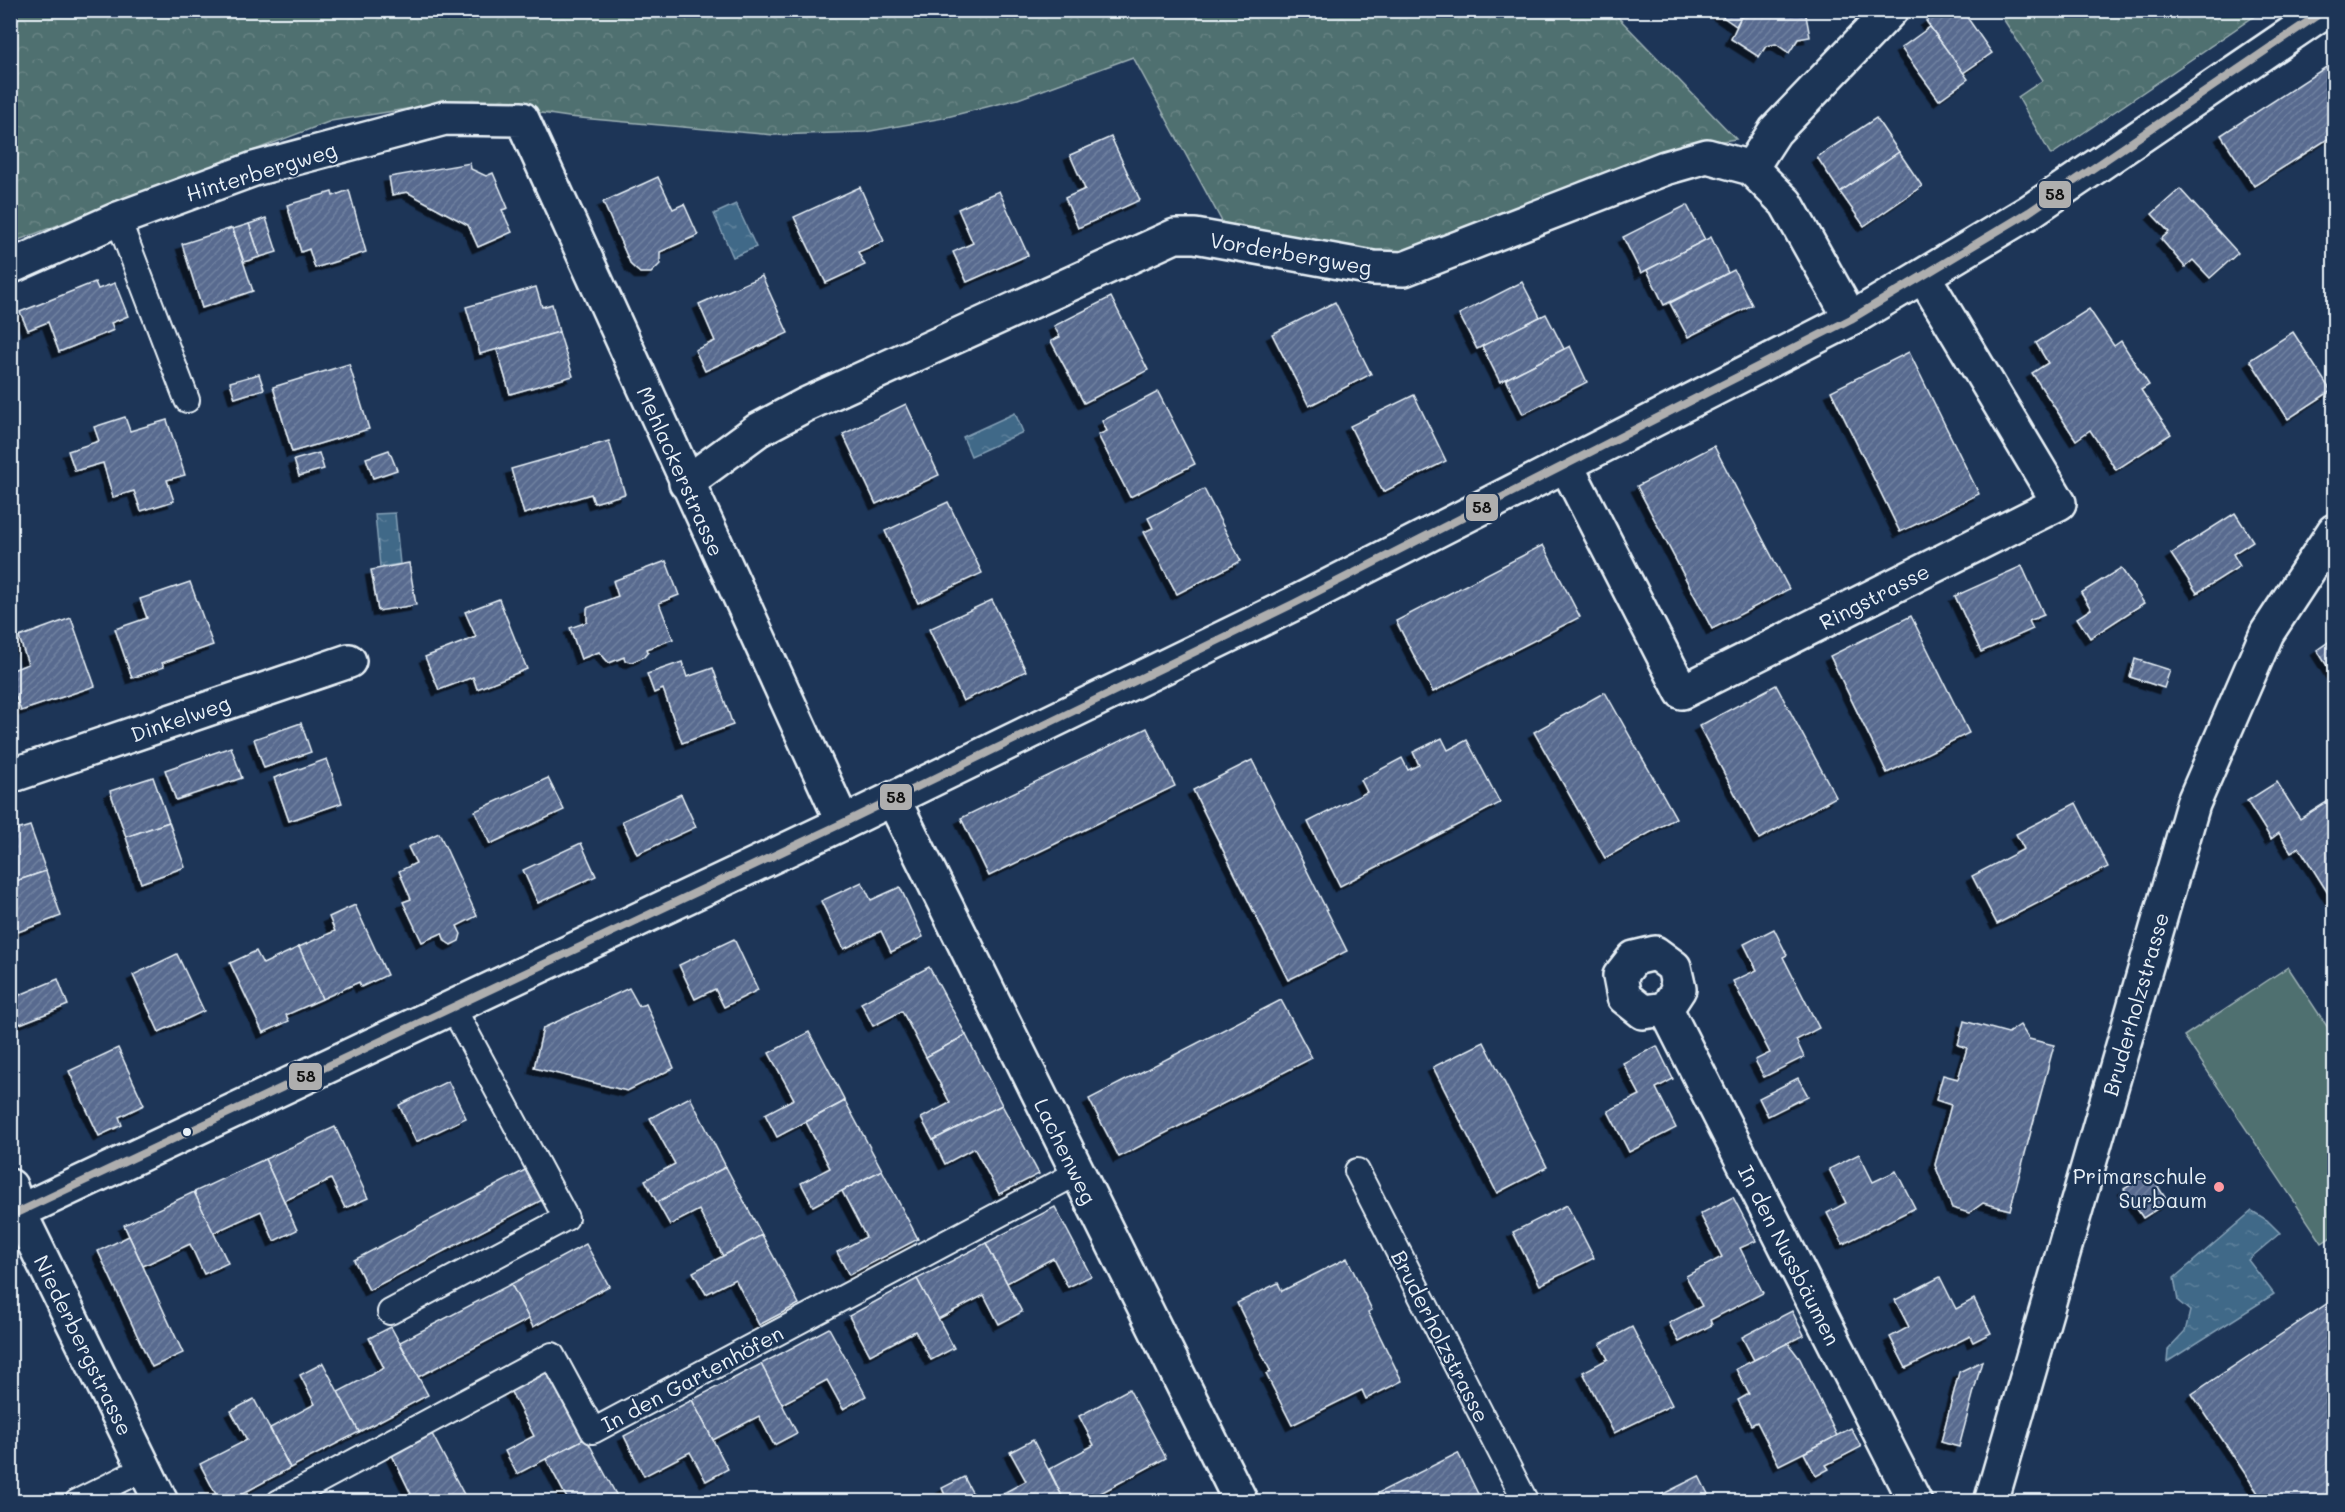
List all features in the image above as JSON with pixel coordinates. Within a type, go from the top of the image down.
[{"type":"street","points":[[1751,168],[1775,131],[1891,10]]},
{"type":"street","points":[[13,1205],[452,1006],[893,799],[1295,603],[1851,319],[2030,212],[2326,10]]},
{"type":"street","name":"Hinterbergweg","points":[[10,267],[118,219],[254,169],[445,118],[522,119]]},
{"type":"street","name":"Mehlackerstrasse","points":[[522,119],[843,823]]},
{"type":"street","name":"Vorderbergweg","points":[[686,483],[758,430],[805,405],[1175,236],[1195,236],[1373,268],[1404,269],[1665,168],[1707,156],[1751,168],[1786,203],[1851,319]]},
{"type":"street","name":"Ringstrasse","points":[[1566,465],[1683,692],[2059,503],[1924,277]]},
{"type":"street","name":"Bruderholzstrasse","points":[[1991,1502],[2193,804],[2267,633],[2334,531]]},
{"type":"street","name":"Dinkelweg","points":[[10,776],[349,661]]},
{"type":"street","name":"Lachenweg","points":[[893,799],[1241,1502]]},
{"type":"street","name":"In den Nussbäumen","points":[[1666,1009],[1915,1502]]},
{"type":"street","name":"Niederbergstrasse","points":[[13,1205],[161,1502]]},
{"type":"lane","points":[[118,219],[187,400]]},
{"type":"lane","points":[[390,1312],[566,1218],[452,1006]]},
{"type":"lane","name":"Bruderholzstrasse","points":[[1357,1171],[1526,1502]]},
{"type":"lane","name":"In den Gartenhöfen","points":[[279,1502],[552,1356],[593,1431],[1077,1173]]},
{"type":"lane","points":[[77,1502],[145,1468]]},
{"type":"green space","points":[[11,11],[1612,11],[1736,139],[1662,150],[1460,238],[1388,255],[1225,227],[1133,57],[1018,99],[943,118],[865,132],[774,135],[569,117],[457,101],[331,121],[11,243]]},
{"type":"green space","points":[[1998,11],[2262,11],[2051,155],[2018,97],[2043,80]]},
{"type":"green space","points":[[2288,967],[2334,1037],[2334,1235],[2322,1243],[2184,1036]]},
{"type":"water","points":[[736,204],[756,247],[733,257],[714,214]]},
{"type":"water","points":[[1015,413],[1023,432],[971,456],[963,437]]},
{"type":"water","points":[[395,513],[400,564],[380,567],[375,514]]},
{"type":"water","points":[[2252,1211],[2267,1220],[2280,1233],[2248,1260],[2274,1294],[2167,1362],[2168,1350],[2185,1332],[2190,1311],[2178,1301],[2174,1278]]},
{"type":"building","points":[[1713,10],[1774,10],[1741,17],[1736,26]]},
{"type":"building","points":[[1774,10],[1805,10],[1810,37],[1798,39],[1789,53],[1776,44],[1766,46],[1759,57],[1731,39],[1741,17]]},
{"type":"building","points":[[1940,10],[1962,10],[1992,53],[1963,73],[1926,21]]},
{"type":"building","points":[[1930,27],[1968,79],[1939,100],[1901,48]]},
{"type":"building","points":[[2334,62],[2334,135],[2254,186],[2221,135]]},
{"type":"building","points":[[1876,118],[1899,152],[1840,192],[1817,157]]},
{"type":"building","points":[[1111,137],[1140,200],[1078,228],[1065,198],[1085,189],[1070,155]]},
{"type":"building","points":[[1899,152],[1922,186],[1864,226],[1840,192]]},
{"type":"building","points":[[470,163],[471,169],[486,176],[493,173],[508,208],[502,210],[512,232],[478,247],[468,225],[407,192],[392,195],[389,177]]},
{"type":"building","points":[[658,177],[673,209],[684,204],[698,235],[660,252],[660,264],[651,273],[640,273],[631,265],[603,202]]},
{"type":"building","points":[[860,187],[884,241],[858,252],[865,265],[826,283],[794,217]]},
{"type":"building","points":[[2180,189],[2238,253],[2210,278],[2193,260],[2185,267],[2161,239],[2169,232],[2152,214]]},
{"type":"building","points":[[349,190],[366,252],[315,268],[309,249],[301,252],[287,205],[332,192],[333,196]]},
{"type":"building","points":[[999,191],[1028,255],[967,282],[953,252],[973,243],[958,209]]},
{"type":"building","points":[[1687,205],[1705,240],[1641,273],[1623,237]]},
{"type":"building","points":[[266,218],[277,252],[260,257],[249,224]]},
{"type":"building","points":[[249,224],[260,257],[244,262],[233,229]]},
{"type":"building","points":[[232,228],[253,291],[202,308],[182,244]]},
{"type":"building","points":[[1711,237],[1728,273],[1664,305],[1647,270]]},
{"type":"building","points":[[1734,270],[1752,305],[1688,337],[1670,303]]},
{"type":"building","points":[[762,276],[788,333],[705,371],[695,350],[715,341],[699,304]]},
{"type":"building","points":[[95,282],[98,289],[115,283],[128,316],[111,323],[114,330],[59,352],[48,322],[28,330],[20,312]]},
{"type":"building","points":[[1522,282],[1540,317],[1477,349],[1459,314]]},
{"type":"building","points":[[536,287],[542,307],[552,304],[559,332],[480,354],[466,307]]},
{"type":"building","points":[[1111,297],[1148,370],[1084,403],[1051,341],[1060,337],[1054,326]]},
{"type":"building","points":[[1335,302],[1371,374],[1309,406],[1272,334]]},
{"type":"building","points":[[2089,309],[2114,346],[2121,341],[2149,385],[2141,390],[2171,434],[2116,470],[2090,430],[2076,440],[2032,373],[2048,363],[2036,343]]},
{"type":"building","points":[[1546,314],[1564,349],[1500,382],[1482,346]]},
{"type":"building","points":[[559,332],[573,376],[510,394],[497,350]]},
{"type":"building","points":[[2293,332],[2331,391],[2288,419],[2250,360]]},
{"type":"building","points":[[1570,346],[1587,382],[1523,414],[1506,379]]},
{"type":"building","points":[[1909,352],[1979,494],[1900,532],[1831,391]]},
{"type":"building","points":[[349,364],[369,429],[292,452],[273,387]]},
{"type":"building","points":[[259,374],[264,389],[235,398],[230,382]]},
{"type":"building","points":[[1158,392],[1195,464],[1130,497],[1098,435],[1107,431],[1102,421]]},
{"type":"building","points":[[1414,395],[1446,461],[1383,492],[1350,426]]},
{"type":"building","points":[[906,404],[939,475],[876,504],[843,434]]},
{"type":"building","points":[[125,417],[130,431],[167,420],[185,475],[167,480],[174,501],[141,511],[134,491],[113,497],[103,463],[75,471],[68,451],[99,441],[94,427]]},
{"type":"building","points":[[609,441],[625,494],[594,503],[591,494],[524,514],[511,469]]},
{"type":"building","points":[[1714,446],[1789,589],[1712,629],[1637,486]]},
{"type":"building","points":[[389,450],[397,470],[373,478],[366,458]]},
{"type":"building","points":[[319,453],[324,469],[299,476],[294,460]]},
{"type":"building","points":[[1204,489],[1241,561],[1177,594],[1144,532],[1153,528],[1148,518]]},
{"type":"building","points":[[948,502],[982,573],[918,603],[885,531]]},
{"type":"building","points":[[2235,513],[2253,541],[2233,554],[2240,566],[2197,593],[2171,554]]},
{"type":"building","points":[[1543,545],[1580,617],[1433,692],[1396,621]]},
{"type":"building","points":[[666,561],[679,595],[659,603],[673,639],[647,649],[648,652],[644,657],[632,662],[625,661],[624,657],[609,663],[599,652],[581,659],[570,628],[587,622],[587,608],[618,596],[613,581]]},
{"type":"building","points":[[409,563],[416,605],[378,611],[371,570]]},
{"type":"building","points":[[2022,566],[2044,615],[2029,621],[2033,629],[1981,652],[1955,596]]},
{"type":"building","points":[[2121,568],[2144,603],[2090,638],[2077,618],[2091,609],[2081,593]]},
{"type":"building","points":[[190,582],[213,645],[162,663],[164,667],[132,678],[115,629],[147,618],[140,599]]},
{"type":"building","points":[[499,599],[527,669],[477,689],[473,677],[439,690],[425,657],[476,637],[465,612]]},
{"type":"building","points":[[992,600],[1026,671],[963,701],[929,629]]},
{"type":"building","points":[[1911,616],[1969,733],[1887,773],[1830,656]]},
{"type":"building","points":[[71,618],[95,686],[21,711],[10,681],[10,671],[28,664],[19,637]]},
{"type":"building","points":[[2334,638],[2334,677],[2317,650]]},
{"type":"building","points":[[2135,659],[2170,670],[2164,688],[2130,677]]},
{"type":"building","points":[[682,662],[687,677],[713,668],[733,725],[682,743],[663,689],[654,693],[647,674]]},
{"type":"building","points":[[1776,685],[1836,797],[1759,839],[1699,726]]},
{"type":"building","points":[[1605,692],[1676,818],[1605,858],[1534,732]]},
{"type":"building","points":[[301,723],[311,752],[264,768],[254,739]]},
{"type":"building","points":[[1147,728],[1175,786],[989,876],[961,818]]},
{"type":"building","points":[[1442,738],[1448,750],[1467,740],[1500,803],[1340,886],[1308,822],[1367,792],[1361,780],[1402,758],[1408,770],[1419,765],[1413,752]]},
{"type":"building","points":[[231,747],[242,778],[176,800],[165,770]]},
{"type":"building","points":[[327,759],[342,803],[289,821],[274,778]]},
{"type":"building","points":[[1252,760],[1347,951],[1288,980],[1193,790]]},
{"type":"building","points":[[153,777],[169,822],[126,837],[110,791]]},
{"type":"building","points":[[548,778],[564,810],[490,844],[475,811]]},
{"type":"building","points":[[2277,782],[2300,819],[2333,798],[2334,800],[2334,896],[2331,898],[2299,847],[2291,852],[2279,833],[2271,839],[2247,801]]},
{"type":"building","points":[[681,794],[696,827],[637,854],[622,821]]},
{"type":"building","points":[[2076,803],[2108,867],[1997,924],[1972,876],[2024,849],[2016,834]]},
{"type":"building","points":[[169,822],[185,867],[141,883],[126,837]]},
{"type":"building","points":[[30,826],[46,871],[10,883],[10,832]]},
{"type":"building","points":[[439,833],[477,916],[457,926],[461,934],[459,941],[451,945],[445,941],[442,933],[422,942],[403,902],[411,899],[399,871],[416,863],[408,847]]},
{"type":"building","points":[[581,843],[596,876],[538,903],[523,870]]},
{"type":"building","points":[[46,871],[61,916],[18,932],[10,910],[10,883]]},
{"type":"building","points":[[862,882],[871,900],[900,887],[923,937],[891,952],[881,931],[844,949],[821,901]]},
{"type":"building","points":[[355,905],[387,975],[361,987],[359,982],[322,999],[299,947],[335,931],[329,917]]},
{"type":"building","points":[[1774,929],[1787,955],[1783,957],[1819,1028],[1796,1040],[1804,1057],[1764,1077],[1755,1060],[1770,1053],[1733,981],[1757,970],[1744,944]]},
{"type":"building","points":[[734,939],[758,990],[724,1007],[715,989],[695,999],[679,965]]},
{"type":"building","points":[[299,947],[322,999],[286,1015],[289,1021],[263,1033],[230,963],[256,951],[263,964]]},
{"type":"building","points":[[177,954],[204,1011],[159,1032],[133,975]]},
{"type":"building","points":[[929,967],[966,1035],[926,1057],[902,1011],[873,1026],[861,1003]]},
{"type":"building","points":[[58,979],[68,1005],[20,1024],[10,999]]},
{"type":"building","points":[[629,988],[639,1006],[646,1004],[674,1068],[627,1091],[534,1068],[543,1028]]},
{"type":"building","points":[[1281,1000],[1312,1058],[1119,1157],[1089,1099]]},
{"type":"building","points":[[1964,1021],[2008,1033],[2020,1025],[2029,1039],[2054,1045],[2010,1210],[1983,1203],[1969,1213],[1952,1208],[1935,1165],[1951,1105],[1936,1100],[1943,1075],[1958,1079],[1967,1048],[1958,1045]]},
{"type":"building","points":[[809,1032],[845,1101],[777,1137],[765,1114],[794,1099],[769,1053]]},
{"type":"building","points":[[966,1035],[1002,1105],[933,1140],[921,1118],[950,1103],[926,1057]]},
{"type":"building","points":[[1484,1042],[1547,1167],[1497,1193],[1433,1067]]},
{"type":"building","points":[[1657,1046],[1673,1079],[1656,1088],[1676,1128],[1629,1152],[1608,1111],[1640,1095],[1623,1063]]},
{"type":"building","points":[[118,1048],[144,1105],[119,1117],[122,1125],[99,1136],[69,1071]]},
{"type":"building","points":[[1798,1078],[1808,1096],[1768,1116],[1759,1098]]},
{"type":"building","points":[[448,1081],[466,1118],[416,1142],[399,1105]]},
{"type":"building","points":[[690,1097],[726,1167],[657,1202],[645,1180],[675,1164],[650,1118]]},
{"type":"building","points":[[845,1101],[882,1170],[813,1206],[801,1183],[830,1168],[806,1122]]},
{"type":"building","points":[[1002,1105],[1039,1174],[999,1194],[974,1148],[945,1164],[933,1140]]},
{"type":"building","points":[[335,1127],[368,1198],[345,1208],[331,1179],[284,1201],[265,1159]]},
{"type":"building","points":[[1859,1154],[1873,1182],[1896,1171],[1915,1208],[1843,1244],[1827,1213],[1846,1203],[1829,1169]]},
{"type":"building","points":[[265,1159],[297,1230],[274,1241],[261,1211],[213,1233],[194,1192]]},
{"type":"building","points":[[726,1167],[762,1235],[723,1256],[699,1210],[670,1225],[657,1202]]},
{"type":"building","points":[[527,1169],[544,1199],[369,1290],[354,1260]]},
{"type":"building","points":[[882,1170],[918,1239],[849,1275],[837,1252],[866,1237],[842,1191]]},
{"type":"building","points":[[2149,1173],[2168,1202],[2143,1218],[2124,1189]]},
{"type":"building","points":[[194,1192],[228,1263],[204,1274],[190,1244],[143,1266],[124,1225]]},
{"type":"building","points":[[1733,1197],[1756,1241],[1740,1248],[1763,1293],[1710,1320],[1712,1325],[1679,1342],[1669,1323],[1702,1306],[1686,1276],[1722,1257],[1700,1214]]},
{"type":"building","points":[[1567,1205],[1594,1258],[1540,1285],[1513,1232]]},
{"type":"building","points":[[1055,1207],[1091,1276],[1068,1287],[1053,1258],[1007,1283],[986,1243]]},
{"type":"building","points":[[762,1235],[799,1304],[759,1325],[735,1279],[706,1294],[693,1272]]},
{"type":"building","points":[[129,1236],[183,1353],[152,1367],[98,1251]]},
{"type":"building","points":[[986,1243],[1022,1312],[999,1324],[984,1295],[938,1319],[917,1279]]},
{"type":"building","points":[[586,1244],[609,1286],[533,1327],[511,1284]]},
{"type":"building","points":[[1347,1258],[1372,1310],[1368,1312],[1402,1381],[1366,1399],[1362,1390],[1292,1425],[1266,1374],[1271,1372],[1237,1303],[1278,1283],[1282,1291]]},
{"type":"building","points":[[1940,1277],[1956,1309],[1974,1299],[1991,1333],[1973,1342],[1970,1336],[1906,1368],[1890,1337],[1909,1327],[1895,1300]]},
{"type":"building","points":[[917,1279],[954,1348],[931,1360],[915,1331],[870,1355],[849,1316]]},
{"type":"building","points":[[511,1284],[529,1319],[418,1377],[400,1342]]},
{"type":"building","points":[[2334,1299],[2334,1502],[2264,1502],[2192,1394]]},
{"type":"building","points":[[1792,1311],[1804,1335],[1754,1360],[1742,1337]]},
{"type":"building","points":[[391,1327],[428,1395],[359,1432],[338,1392],[384,1368],[369,1338]]},
{"type":"building","points":[[1632,1327],[1672,1405],[1614,1433],[1583,1372],[1608,1359],[1600,1344]]},
{"type":"building","points":[[829,1328],[866,1396],[843,1409],[827,1380],[782,1404],[761,1364]]},
{"type":"building","points":[[1788,1343],[1800,1359],[1837,1436],[1779,1465],[1757,1422],[1751,1425],[1738,1400],[1749,1394],[1736,1369]]},
{"type":"building","points":[[1982,1361],[1959,1447],[1941,1442],[1959,1372]]},
{"type":"building","points":[[323,1363],[359,1432],[290,1468],[270,1428],[315,1404],[300,1375]]},
{"type":"building","points":[[761,1364],[797,1433],[774,1445],[759,1416],[713,1440],[692,1400]]},
{"type":"building","points":[[550,1369],[586,1438],[517,1474],[505,1451],[534,1436],[510,1390]]},
{"type":"building","points":[[1129,1389],[1166,1458],[1084,1502],[1065,1502],[1049,1469],[1094,1445],[1079,1416]]},
{"type":"building","points":[[254,1399],[290,1468],[227,1502],[220,1502],[200,1464],[247,1440],[231,1411]]},
{"type":"building","points":[[692,1400],[728,1469],[706,1481],[690,1452],[644,1476],[624,1436]]},
{"type":"building","points":[[1851,1428],[1861,1447],[1826,1465],[1829,1469],[1816,1476],[1804,1453]]},
{"type":"building","points":[[432,1434],[468,1502],[415,1502],[392,1455]]},
{"type":"building","points":[[586,1438],[620,1502],[569,1502],[546,1459]]},
{"type":"building","points":[[1033,1440],[1065,1502],[987,1502],[1026,1481],[1010,1452]]},
{"type":"building","points":[[1458,1453],[1482,1502],[1375,1502],[1372,1496]]},
{"type":"building","points":[[1699,1476],[1712,1502],[1651,1502],[1651,1500]]},
{"type":"building","points":[[964,1477],[977,1502],[948,1502],[942,1488]]},
{"type":"transit line","name":"58","points":[[10,1216],[843,823],[1295,603],[1851,319],[2029,212],[2325,10]]},
{"type":"place","name":"Primarschule Surbaum","points":[[2219,1187]]}]
